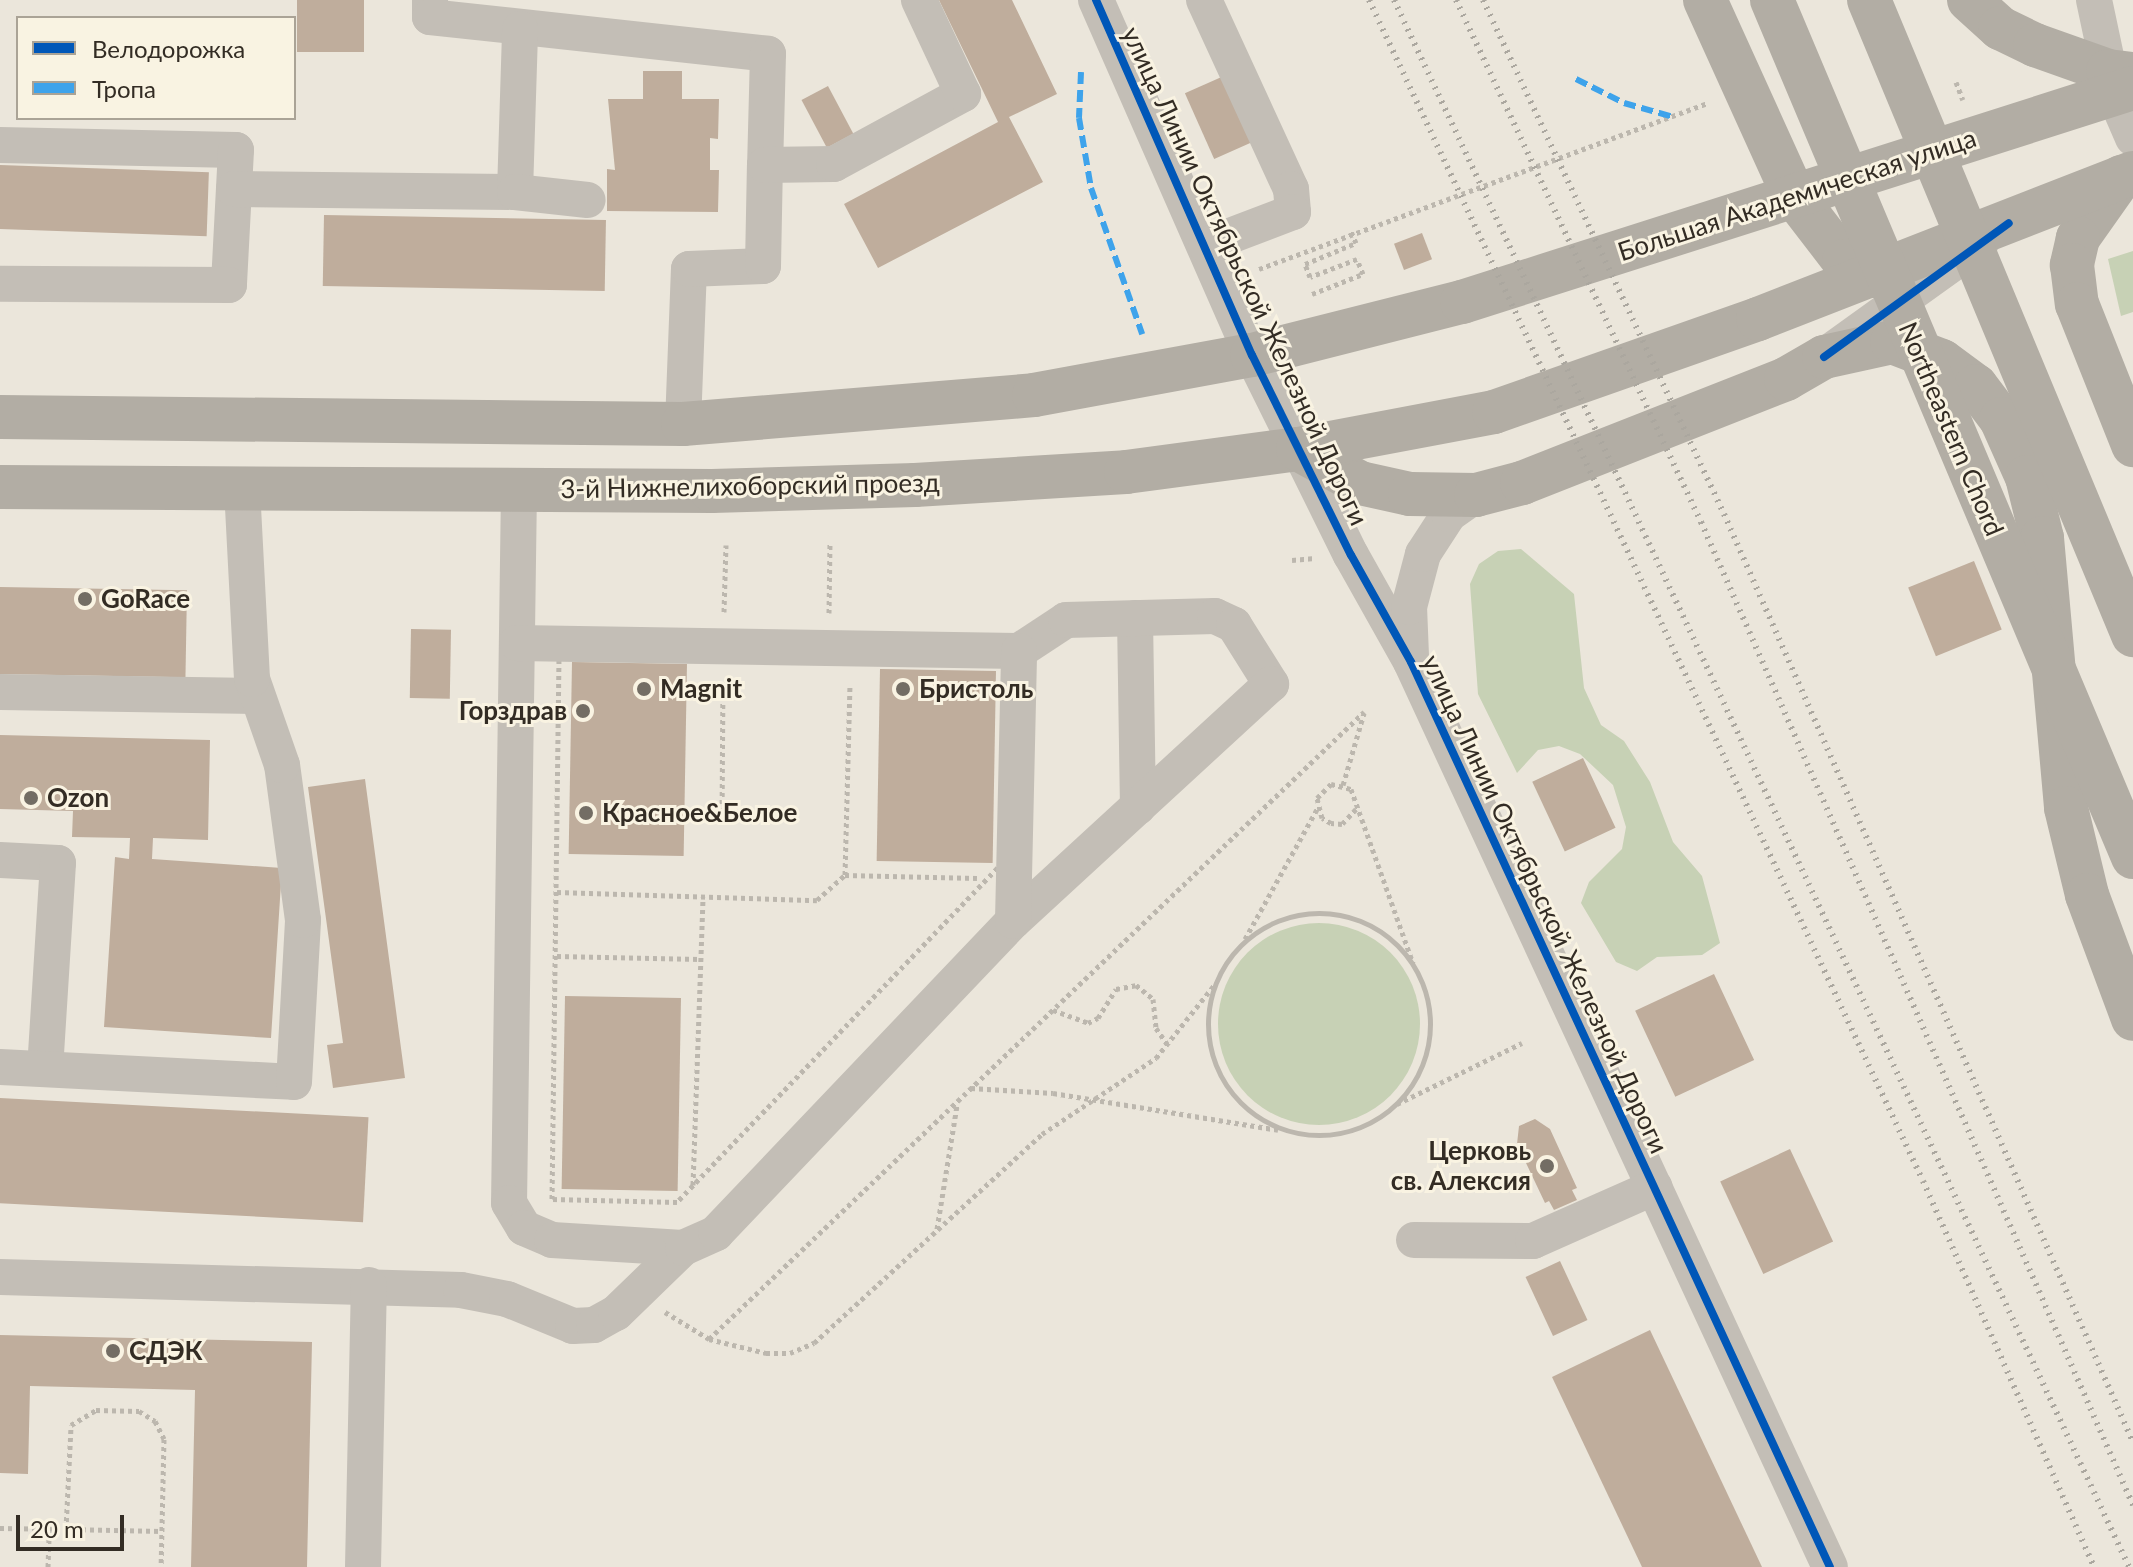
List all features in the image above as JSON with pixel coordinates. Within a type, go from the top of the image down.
[{"type":"main road","points":[[1705,0],[1794,196],[1844,261],[1872,276],[2009,223],[2129,163]]},
{"type":"main road","name":"Northeastern Chord","points":[[1772,0],[2133,857]]},
{"type":"main road","points":[[1869,0],[2133,635]]},
{"type":"main road","points":[[1969,0],[2011,34],[2122,82]]},
{"type":"main road","name":"Большая Академическая улица","points":[[1252,355],[1462,302],[1794,196],[2122,82]]},
{"type":"main road","points":[[2129,163],[2078,238],[2072,265],[2077,304],[2133,445]]},
{"type":"main road","name":"3-й Нижнелихоборский проезд","points":[[0,487],[519,489],[915,485],[1126,472],[1298,449],[1494,412],[1872,276]]},
{"type":"main road","points":[[1298,449],[1360,483],[1410,494],[1476,495],[1522,483],[1786,379],[1824,357],[1892,342],[1918,348],[1976,386],[2001,419],[2027,477],[2042,538],[2066,808],[2087,895],[2133,1019]]},
{"type":"main road","points":[[0,417],[683,424],[1020,397],[1252,355]]},
{"type":"street","points":[[430,0],[430,17],[768,54],[763,266],[689,269],[683,424]]},
{"type":"street","points":[[765,165],[834,164],[963,94],[919,0]]},
{"type":"street","name":"улица Линии Октябрьской Железной Дороги","points":[[1096,0],[1252,355],[1411,662],[1830,1567]]},
{"type":"street","points":[[1204,0],[1291,189],[1293,212],[1206,245]]},
{"type":"street","points":[[2094,0],[2122,82],[2129,163]]},
{"type":"street","points":[[515,192],[520,29]]},
{"type":"street","points":[[0,145],[236,150],[229,285],[0,284]]},
{"type":"street","points":[[234,189],[515,192],[588,200]]},
{"type":"street","points":[[1824,357],[2009,223]]},
{"type":"street","points":[[0,1067],[294,1082],[303,920],[282,765],[252,679],[242,487]]},
{"type":"street","points":[[519,489],[509,1203],[524,1228],[552,1240],[683,1248]]},
{"type":"street","points":[[1411,662],[1409,607],[1423,554],[1449,514],[1476,495]]},
{"type":"street","points":[[0,1277],[369,1285],[461,1290],[507,1299],[573,1326],[594,1325],[638,1295],[683,1248],[716,1233],[1013,921],[1271,684],[1234,625],[1215,616],[1066,620],[1019,651],[836,659],[517,643]]},
{"type":"street","points":[[1135,618],[1138,807]]},
{"type":"street","points":[[1013,921],[1019,651]]},
{"type":"street","points":[[0,692],[257,696]]},
{"type":"street","points":[[0,860],[58,863],[45,1069]]},
{"type":"street","points":[[1414,1240],[1533,1241],[1655,1187]]},
{"type":"street","points":[[363,1567],[369,1285]]},
{"type":"path","points":[[1956,82],[1965,106]]},
{"type":"path","points":[[1259,269],[1351,231],[1715,99]]},
{"type":"path","points":[[1312,294],[1363,274],[1357,259],[1310,277],[1305,264],[1356,243],[1351,231]]},
{"type":"path","points":[[830,542],[845,875]]},
{"type":"path","points":[[722,820],[726,545]]},
{"type":"path","points":[[552,1199],[677,1202],[1003,862],[1008,665],[723,653],[559,657],[552,1199],[592,1243]]},
{"type":"path","points":[[709,1339],[1364,712],[1343,785]]},
{"type":"path","points":[[638,1295],[709,1339],[766,1353],[790,1353],[814,1343],[1042,1134],[1099,1100],[1168,1045],[1242,943],[1317,809],[1322,789],[1343,785]]},
{"type":"path","points":[[1343,785],[1357,799],[1356,809],[1425,991],[1429,1040],[1411,1086],[1395,1105]]},
{"type":"path","points":[[1317,809],[1322,818],[1342,824],[1356,809]]},
{"type":"path","points":[[557,892],[817,900],[845,875],[986,878]]},
{"type":"path","points":[[693,1185],[703,897]]},
{"type":"path","points":[[1242,943],[1285,918],[1335,914],[1381,932],[1415,968]]},
{"type":"path","points":[[557,956],[700,959]]},
{"type":"path","points":[[1215,984],[1208,1033],[1223,1080],[1257,1116],[1303,1134]]},
{"type":"path","points":[[1053,1010],[1088,1023],[1098,1018],[1116,989],[1136,985],[1153,999],[1156,1028],[1168,1045]]},
{"type":"path","points":[[971,1088],[1099,1100],[1303,1134],[1352,1130],[1395,1105],[1522,1043]]},
{"type":"path","points":[[937,1230],[951,1116],[959,1100]]},
{"type":"path","points":[[66,1529],[71,1425],[85,1413],[125,1411],[148,1415],[164,1439],[161,1567]]},
{"type":"path","points":[[0,1528],[162,1531]]},
{"type":"path","points":[[48,1567],[49,1529]]},
{"type":"green space","points":[[2133,251],[2133,312],[2121,316],[2108,259]]},
{"type":"green space","points":[[1521,549],[1574,594],[1584,688],[1601,725],[1624,741],[1650,782],[1673,842],[1702,876],[1720,943],[1702,955],[1657,957],[1637,971],[1616,962],[1581,903],[1589,882],[1622,849],[1626,827],[1613,785],[1580,754],[1559,746],[1538,750],[1517,773],[1478,694],[1470,584],[1479,564],[1498,551]]},
{"type":"green space","points":[[1319,923],[1339,924],[1358,930],[1391,952],[1413,985],[1419,1004],[1419,1044],[1413,1063],[1391,1096],[1358,1118],[1339,1124],[1319,1125],[1299,1124],[1280,1118],[1247,1096],[1225,1063],[1219,1044],[1218,1024],[1219,1004],[1225,985],[1247,952],[1280,930],[1299,924]]},
{"type":"building","points":[[297,0],[364,0],[364,52],[297,52]]},
{"type":"building","points":[[939,0],[1012,0],[1057,94],[1009,117],[1043,182],[878,268],[844,204],[998,122]]},
{"type":"building","points":[[643,71],[682,71],[682,99],[719,99],[718,139],[710,138],[710,170],[719,170],[718,212],[607,211],[607,169],[615,170],[608,99],[643,99]]},
{"type":"building","points":[[1226,75],[1255,141],[1214,159],[1185,93]]},
{"type":"building","points":[[828,86],[853,134],[827,148],[802,100]]},
{"type":"building","points":[[0,165],[209,172],[207,236],[0,229]]},
{"type":"building","points":[[324,215],[606,220],[605,291],[323,286]]},
{"type":"building","points":[[1422,233],[1432,259],[1404,270],[1394,244]]},
{"type":"building","points":[[1974,561],[2002,630],[1936,656],[1908,588]]},
{"type":"building","points":[[0,587],[187,590],[185,677],[0,674]]},
{"type":"building","points":[[411,629],[451,630],[450,699],[410,698]]},
{"type":"building","points":[[572,662],[687,664],[684,856],[569,854]]},
{"type":"building","points":[[880,669],[996,671],[993,863],[877,861]]},
{"type":"building","points":[[0,735],[210,740],[208,840],[153,838],[152,859],[282,868],[271,1038],[104,1027],[115,857],[129,859],[130,838],[72,837],[73,811],[0,809]]},
{"type":"building","points":[[1583,758],[1616,828],[1565,851],[1532,782]]},
{"type":"building","points":[[365,779],[405,1078],[333,1088],[327,1045],[343,1043],[308,787]]},
{"type":"building","points":[[1714,974],[1754,1060],[1675,1097],[1635,1011]]},
{"type":"building","points":[[565,996],[681,998],[678,1191],[562,1189]]},
{"type":"building","points":[[0,1098],[368,1117],[363,1222],[0,1203]]},
{"type":"building","name":"Церковь св. Алексия","points":[[1535,1119],[1550,1129],[1577,1188],[1572,1190],[1577,1200],[1554,1210],[1549,1201],[1545,1203],[1517,1144],[1519,1126]]},
{"type":"building","points":[[1790,1149],[1833,1241],[1763,1274],[1720,1182]]},
{"type":"building","points":[[1560,1261],[1587,1320],[1553,1336],[1526,1277]]},
{"type":"building","points":[[1650,1330],[1762,1567],[1642,1567],[1552,1377]]},
{"type":"building","points":[[0,1335],[312,1342],[307,1567],[191,1567],[195,1390],[30,1386],[28,1474],[0,1473]]},
{"type":"railway","points":[[1369,0],[1923,1181],[2094,1567]]},
{"type":"railway","points":[[1394,0],[2129,1567]]},
{"type":"railway","points":[[1456,0],[1701,522],[2133,1505]]},
{"type":"railway","points":[[1483,0],[1724,514],[2133,1442]]},
{"type":"marked path","points":[[1081,72],[1079,118],[1091,188],[1142,334]]},
{"type":"marked path","points":[[1576,79],[1624,103],[1673,117]]},
{"type":"cycle path","points":[[1096,0],[1252,355],[1351,555],[1411,662],[1830,1567]]},
{"type":"cycle path","points":[[1824,357],[2009,223]]},
{"type":"place","name":"GoRace","points":[[85,599]]},
{"type":"place","name":"Magnit","points":[[644,689]]},
{"type":"place","name":"Бристоль","points":[[903,689]]},
{"type":"place","name":"Горздрав","points":[[583,711]]},
{"type":"place","name":"Ozon","points":[[31,798]]},
{"type":"place","name":"Красное&Белое","points":[[586,813]]},
{"type":"place","name":"Церковь св. Алексия","points":[[1547,1166]]},
{"type":"place","name":"СДЭК","points":[[113,1351]]}]
